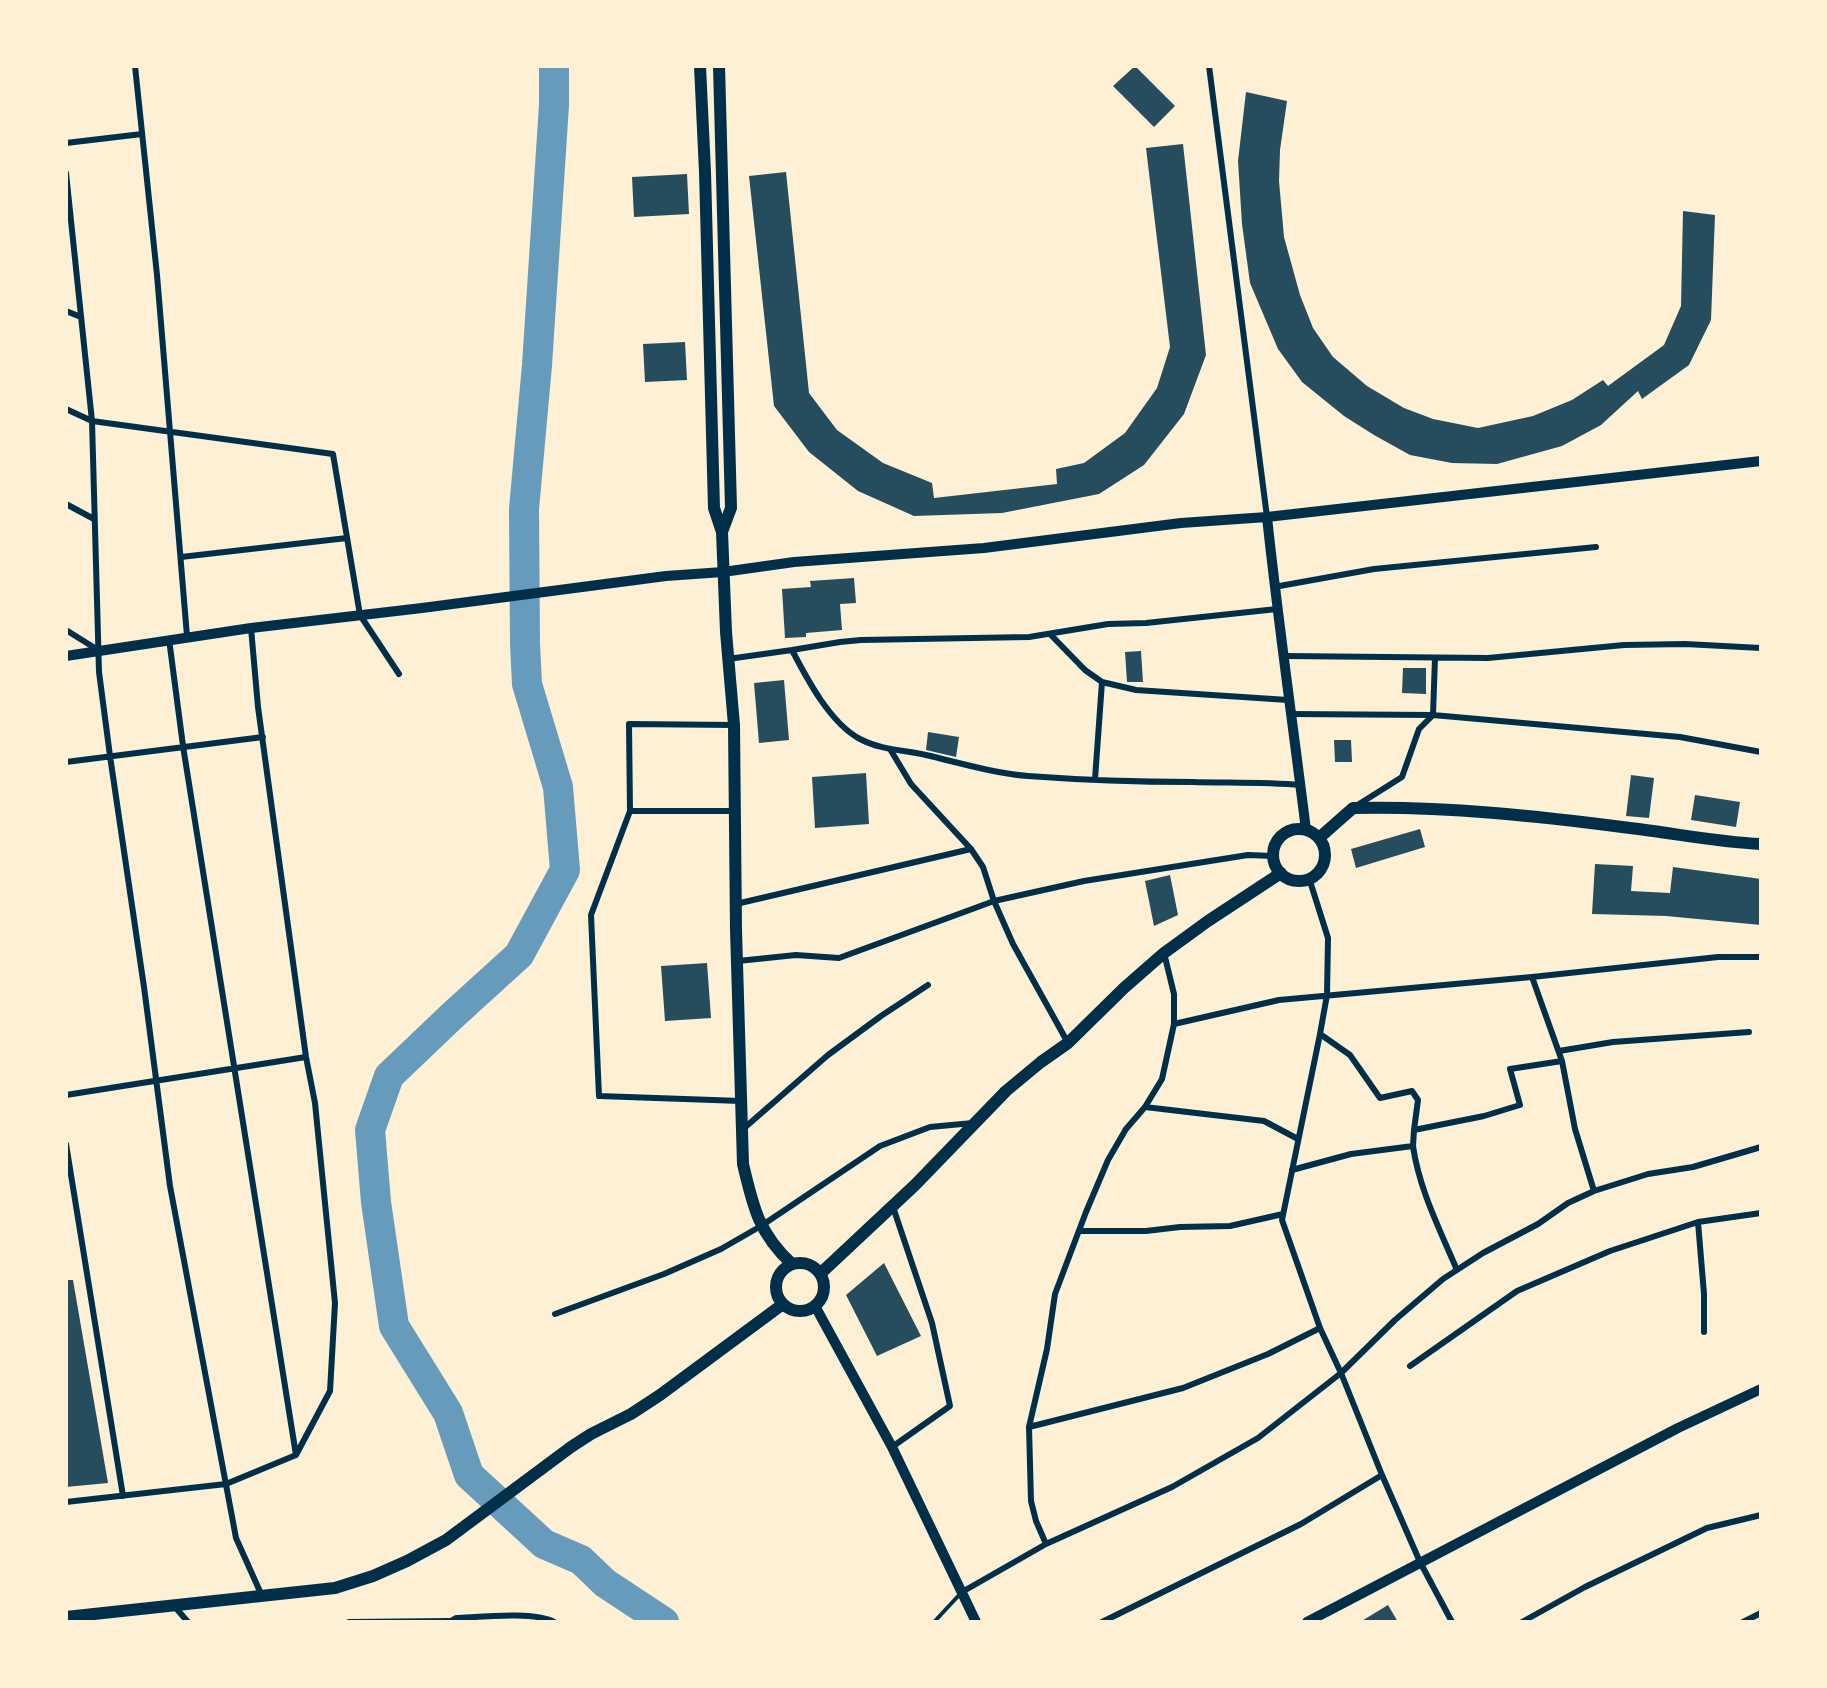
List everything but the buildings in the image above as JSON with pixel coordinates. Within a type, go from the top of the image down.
[{"type":"main road","points":[[700,66],[714,508],[722,531],[728,659],[734,725],[743,1164],[761,1226],[776,1249],[792,1264]]},
{"type":"main road","points":[[719,66],[731,508],[722,531]]},
{"type":"main road","points":[[1319,838],[1353,808],[1399,807],[1467,811],[1598,824],[1761,844]]},
{"type":"main road","points":[[1306,830],[1319,838],[1323,845],[1324,860],[1321,868],[1310,878],[1294,880],[1276,868],[1273,856],[1276,842],[1286,832],[1306,830]]},
{"type":"main road","points":[[821,1274],[915,1185],[1006,1091],[1068,1043],[1124,988],[1164,953],[1281,873]]},
{"type":"main road","points":[[792,1264],[808,1264],[821,1274],[825,1289],[823,1297],[815,1306],[805,1311],[789,1309],[783,1304],[776,1289],[780,1274],[792,1264]]},
{"type":"main road","points":[[66,1617],[338,1587],[407,1561],[446,1540],[591,1434],[632,1414],[660,1395],[783,1304]]},
{"type":"street","points":[[135,66],[187,636]]},
{"type":"street","points":[[1209,66],[1306,830]]},
{"type":"street","points":[[66,143],[142,134]]},
{"type":"street","points":[[66,173],[92,422],[99,672],[110,756],[170,1186],[236,1538],[262,1597]]},
{"type":"street","points":[[66,311],[81,317]]},
{"type":"street","points":[[66,409],[92,422],[333,454],[360,615],[399,674]]},
{"type":"street","points":[[66,656],[187,636],[666,576],[723,572],[794,562],[984,548],[1181,523],[1267,517],[1761,460]]},
{"type":"street","points":[[66,504],[94,519]]},
{"type":"street","points":[[181,557],[347,538]]},
{"type":"street","points":[[1274,587],[1374,569],[1596,547]]},
{"type":"street","points":[[728,659],[773,655],[861,640],[1029,637],[1108,624],[1146,623],[1277,609]]},
{"type":"street","points":[[66,1502],[226,1484],[296,1455],[330,1391],[335,1303],[315,1103],[306,1057],[250,628]]},
{"type":"street","points":[[66,630],[98,650]]},
{"type":"street","points":[[1050,634],[1085,670],[1102,682],[1136,690],[1288,699]]},
{"type":"street","points":[[169,639],[183,746],[296,1455]]},
{"type":"street","points":[[1285,656],[1488,658],[1624,645],[1685,644],[1761,648]]},
{"type":"street","points":[[792,650],[804,675],[826,708],[839,722],[859,739],[890,749],[988,771],[1028,776],[1300,785]]},
{"type":"street","points":[[1353,808],[1402,777],[1419,729],[1433,715],[1435,658]]},
{"type":"street","points":[[1095,779],[1102,682]]},
{"type":"street","points":[[1290,714],[1433,715],[1680,737],[1761,752]]},
{"type":"street","points":[[734,725],[629,724],[630,811],[591,915],[598,1096],[741,1101]]},
{"type":"street","points":[[66,762],[263,737]]},
{"type":"street","points":[[890,749],[911,784],[971,849],[983,867],[994,901],[1028,973],[1068,1043]]},
{"type":"street","points":[[630,811],[735,811]]},
{"type":"street","points":[[736,904],[971,849]]},
{"type":"street","points":[[738,962],[796,956],[840,958],[994,901],[1084,881],[1248,855],[1273,856]]},
{"type":"street","points":[[1310,878],[1328,938],[1327,995],[1282,1220],[1320,1328],[1341,1373],[1382,1475],[1420,1562],[1452,1622]]},
{"type":"street","points":[[1046,1544],[1036,1521],[1031,1501],[1029,1427],[1047,1349],[1055,1294],[1108,1160],[1126,1129],[1145,1107],[1162,1079],[1174,1024],[1174,994],[1164,953]]},
{"type":"street","points":[[1174,1024],[1280,1000],[1718,957],[1761,957]]},
{"type":"street","points":[[1532,977],[1562,1061],[1575,1129],[1594,1191]]},
{"type":"street","points":[[741,1131],[828,1055],[928,985]]},
{"type":"street","points":[[1559,1051],[1613,1042],[1749,1032]]},
{"type":"street","points":[[1320,1034],[1350,1055],[1380,1098],[1412,1090],[1418,1100],[1413,1146],[1415,1164],[1457,1270]]},
{"type":"street","points":[[66,1095],[306,1057]]},
{"type":"street","points":[[1414,1130],[1484,1116],[1520,1105],[1510,1070],[1562,1061]]},
{"type":"street","points":[[1145,1107],[1264,1121],[1298,1139]]},
{"type":"street","points":[[555,1314],[664,1274],[721,1249],[761,1226],[880,1146],[930,1127],[974,1123]]},
{"type":"street","points":[[66,1144],[123,1496]]},
{"type":"street","points":[[1292,1170],[1351,1154],[1413,1146]]},
{"type":"street","points":[[962,1592],[1046,1544],[1172,1487],[1258,1438],[1341,1373],[1395,1320],[1443,1279],[1482,1253],[1538,1224],[1568,1203],[1594,1191],[1648,1174],[1693,1167],[1761,1147]]},
{"type":"street","points":[[892,1447],[950,1406],[932,1323],[893,1206]]},
{"type":"street","points":[[1079,1231],[1146,1231],[1180,1227],[1230,1226],[1283,1214]]},
{"type":"street","points":[[1410,1366],[1517,1291],[1610,1251],[1698,1222],[1761,1214]]},
{"type":"street","points":[[1698,1222],[1704,1294],[1704,1332]]},
{"type":"street","points":[[815,1306],[892,1447],[976,1622]]},
{"type":"street","points":[[1029,1427],[1183,1388],[1268,1354],[1320,1328]]},
{"type":"street","points":[[1307,1622],[1678,1428],[1761,1389]]},
{"type":"street","points":[[1102,1622],[1301,1524],[1382,1475]]},
{"type":"street","points":[[1522,1622],[1585,1587],[1707,1528],[1761,1515]]},
{"type":"street","points":[[174,1606],[188,1622]]},
{"type":"street","points":[[1743,1622],[1761,1613]]},
{"type":"street","points":[[349,1622],[449,1621],[456,1618],[532,1619],[554,1622]]},
{"type":"lane","points":[[934,1622],[962,1592]]},
{"type":"waterway","points":[[554,66],[554,105],[537,365],[524,509],[525,644],[527,684],[558,787],[565,870],[519,955],[389,1076],[370,1130],[376,1202],[394,1326],[448,1413],[469,1475],[544,1544],[581,1560],[605,1583],[664,1622]]}]
